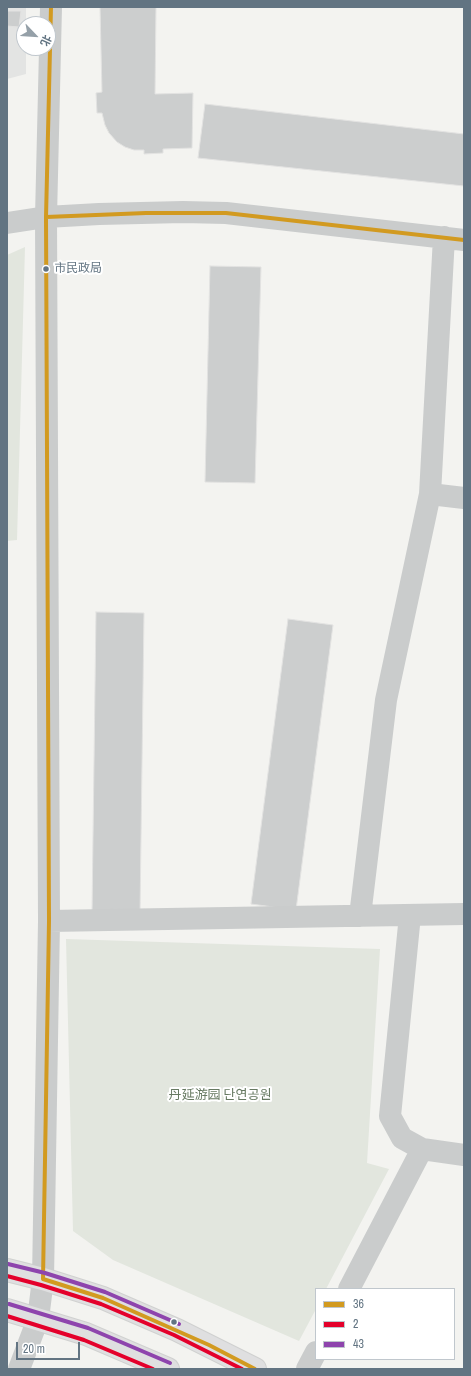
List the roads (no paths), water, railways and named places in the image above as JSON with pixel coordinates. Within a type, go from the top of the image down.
[{"type":"main road","points":[[7,1270],[73,1288],[117,1304],[177,1330],[255,1369]]},
{"type":"main road","points":[[7,1310],[86,1334],[168,1369]]},
{"type":"street","points":[[19,1369],[38,1319],[43,1279],[49,921],[46,217],[51,7]]},
{"type":"street","points":[[7,223],[46,217],[146,212],[226,213],[454,238],[430,494],[386,700],[360,916]]},
{"type":"street","points":[[430,494],[464,498]]},
{"type":"street","points":[[49,921],[464,914]]},
{"type":"street","points":[[410,915],[390,1116],[402,1138],[422,1149],[464,1155]]},
{"type":"street","points":[[350,1288],[422,1149]]},
{"type":"street","points":[[307,1369],[315,1354]]},
{"type":"place","name":"市民政局","points":[[46,269]]},
{"type":"park label","name":"丹延游园 단연공원","points":[[220,1096]]}]
